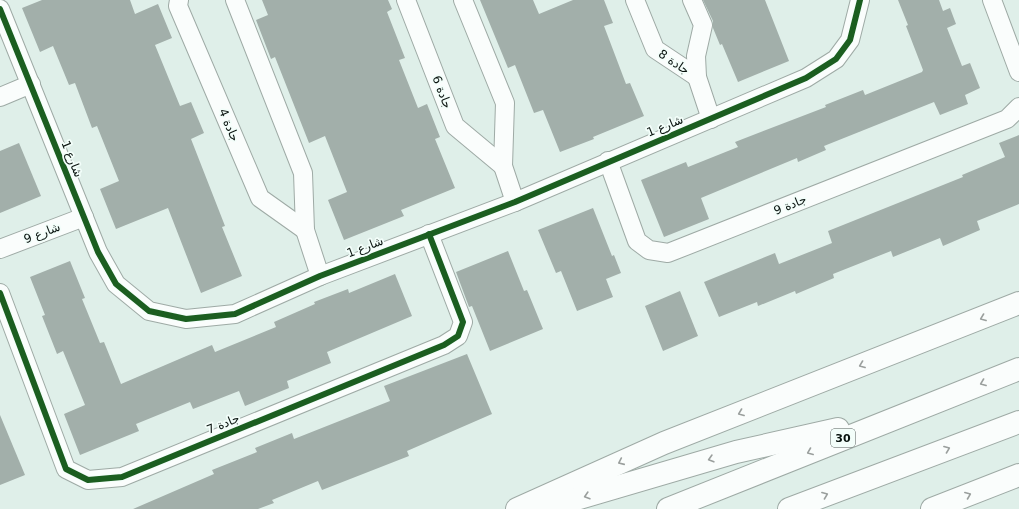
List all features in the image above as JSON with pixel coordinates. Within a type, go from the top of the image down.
[{"type":"main road","points":[[517,509],[664,442],[1019,303]]},
{"type":"main road","name":"30","points":[[668,509],[1019,369]]},
{"type":"main road","points":[[542,509],[736,452],[899,416]]},
{"type":"main road","points":[[789,509],[1019,422]]},
{"type":"main road","points":[[932,509],[1019,475]]},
{"type":"street","name":"جادة 4","points":[[179,0],[178,6],[260,198],[305,230]]},
{"type":"street","points":[[235,0],[303,173],[305,230],[320,276]]},
{"type":"street","name":"جادة 6","points":[[406,0],[455,126],[503,166]]},
{"type":"street","points":[[463,0],[505,103],[503,166],[515,202]]},
{"type":"street","name":"جادة 8","points":[[635,0],[655,49],[697,77]]},
{"type":"street","name":"جادة 8","points":[[692,0],[702,25],[696,56],[697,77],[711,119]]},
{"type":"street","name":"شارع 1","points":[[0,10],[98,252],[116,284],[149,311],[186,319],[235,314],[320,276],[515,202],[608,161],[806,78],[836,59],[850,40],[860,0]]},
{"type":"street","points":[[992,0],[1019,72]]},
{"type":"street","points":[[0,97],[31,84]]},
{"type":"street","name":"جادة 9","points":[[608,161],[637,241],[649,250],[668,254],[1007,119],[1019,107]]},
{"type":"street","name":"شارع 9","points":[[0,250],[84,217]]},
{"type":"street","name":"جادة 7","points":[[0,293],[66,469],[88,480],[122,477],[444,345],[458,336],[463,322],[429,234]]},
{"type":"building","points":[[42,0],[130,0],[135,14],[158,4],[172,38],[155,45],[180,106],[191,102],[204,133],[191,139],[225,226],[222,227],[242,276],[201,293],[168,208],[116,229],[100,189],[119,181],[97,126],[92,128],[75,83],[69,85],[53,46],[40,52],[22,8]]},
{"type":"building","points":[[262,0],[388,0],[392,9],[387,12],[405,58],[399,60],[418,108],[427,104],[440,137],[435,139],[455,188],[401,210],[404,216],[344,240],[328,200],[347,192],[325,136],[309,143],[275,57],[271,59],[256,20],[268,15]]},
{"type":"building","points":[[480,0],[533,0],[539,14],[573,0],[604,0],[613,23],[604,26],[626,84],[630,83],[644,116],[593,137],[594,139],[560,152],[543,110],[534,113],[515,65],[508,68]]},
{"type":"building","points":[[703,0],[765,0],[789,61],[738,82],[722,44],[720,45],[713,28],[713,21]]},
{"type":"building","points":[[898,0],[939,0],[943,11],[950,8],[956,24],[947,28],[962,66],[970,63],[980,88],[965,95],[968,104],[940,115],[934,102],[824,146],[826,150],[798,162],[797,158],[701,198],[709,219],[664,237],[641,180],[686,162],[688,167],[738,147],[735,142],[826,107],[825,105],[863,90],[865,95],[922,72],[923,70],[906,26],[908,25]]},
{"type":"building","points":[[1019,135],[1019,204],[977,221],[980,230],[943,246],[940,238],[893,257],[891,251],[833,274],[834,278],[796,294],[795,291],[758,306],[757,302],[719,317],[704,282],[775,253],[779,264],[832,243],[828,231],[963,177],[962,175],[1005,157],[999,143]]},
{"type":"building","points":[[19,143],[41,196],[0,213],[0,151]]},
{"type":"building","points":[[593,208],[612,256],[614,255],[621,273],[606,279],[613,297],[577,311],[561,271],[556,273],[538,230]]},
{"type":"building","points":[[508,251],[524,291],[527,290],[543,329],[490,351],[472,306],[469,307],[456,272]]},
{"type":"building","points":[[70,261],[85,298],[82,299],[100,343],[104,342],[121,384],[212,345],[215,352],[276,327],[274,322],[315,304],[314,302],[348,289],[349,293],[395,274],[412,316],[327,352],[331,363],[287,381],[289,388],[245,406],[239,391],[193,409],[190,402],[136,424],[139,431],[80,455],[64,414],[85,405],[63,351],[57,354],[42,316],[45,315],[30,277]]},
{"type":"building","points":[[680,291],[698,336],[663,351],[645,306]]},
{"type":"building","points":[[467,354],[492,414],[407,451],[409,456],[322,490],[318,481],[272,500],[274,503],[258,509],[133,509],[214,474],[212,470],[257,452],[255,448],[292,433],[294,439],[390,401],[384,386]]},
{"type":"building","points":[[0,415],[25,475],[0,485]]},
{"type":"cycle path","points":[[0,9],[98,252],[116,284],[149,311],[186,319],[235,314],[320,276],[515,202],[806,78],[836,59],[850,40],[860,0]]},
{"type":"cycle path","points":[[0,293],[66,469],[88,480],[122,477],[444,345],[458,336],[463,322],[429,234]]}]
